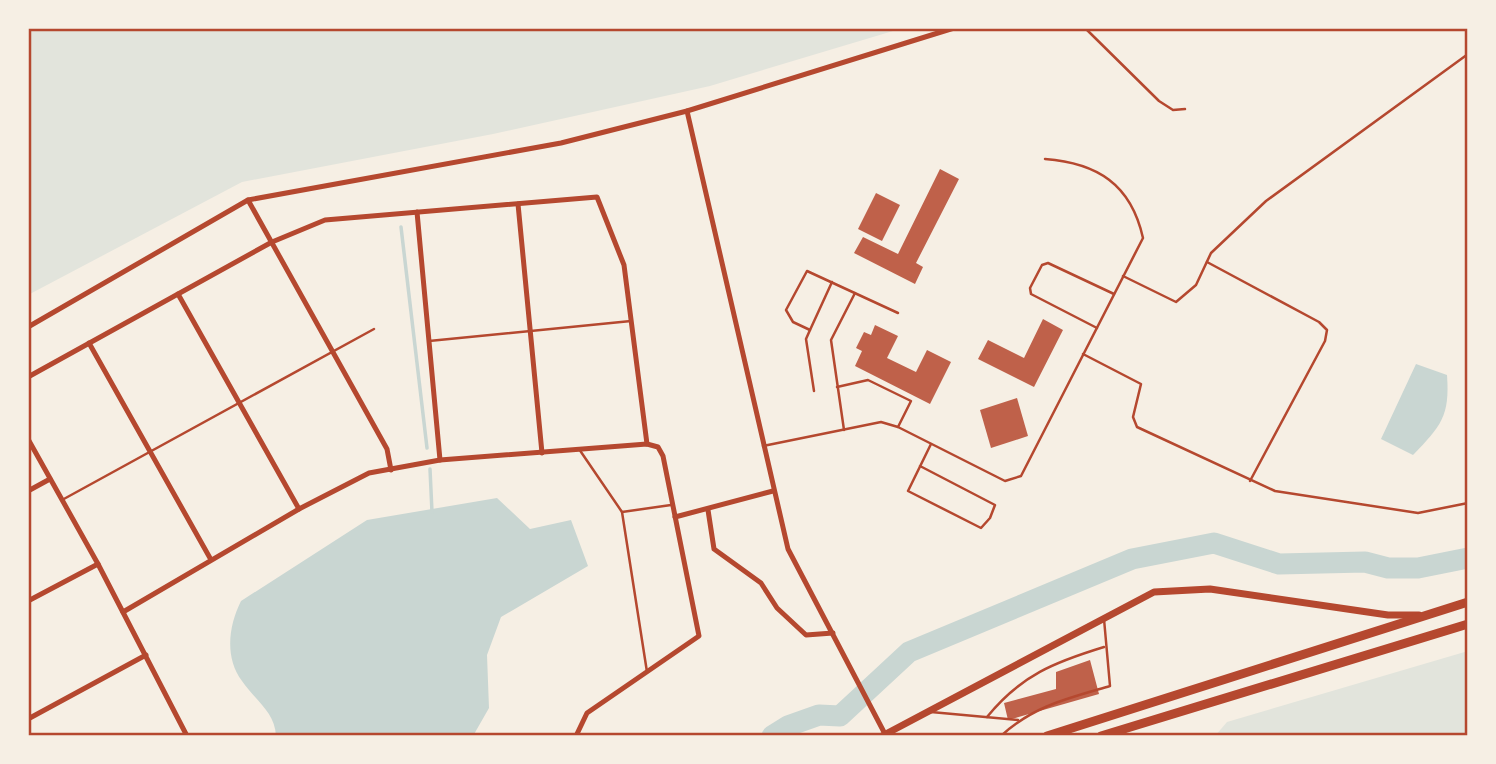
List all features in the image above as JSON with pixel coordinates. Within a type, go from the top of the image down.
[{"type":"highway","points":[[1047,736],[1468,601]]},
{"type":"highway","points":[[1101,736],[1468,624]]},
{"type":"street","points":[[28,327],[248,200],[561,143],[687,111],[954,28]]},
{"type":"street","points":[[687,111],[788,548],[884,735],[1104,616],[1154,592],[1210,589],[1388,615],[1426,615]]},
{"type":"street","points":[[28,377],[272,242],[326,219],[597,197],[624,265],[647,444]]},
{"type":"street","points":[[248,200],[387,449],[391,470]]},
{"type":"street","points":[[518,204],[542,453]]},
{"type":"street","points":[[417,212],[440,460]]},
{"type":"street","points":[[178,294],[299,509]]},
{"type":"street","points":[[89,343],[210,558]]},
{"type":"street","points":[[28,439],[98,564],[187,736]]},
{"type":"street","points":[[123,612],[210,558],[369,473],[440,460],[647,444],[658,447],[663,456],[699,636],[587,713],[576,736]]},
{"type":"street","points":[[28,491],[50,479]]},
{"type":"street","points":[[675,517],[773,491]]},
{"type":"street","points":[[708,510],[714,549],[761,583],[777,608],[806,635],[833,633]]},
{"type":"street","points":[[28,601],[98,564]]},
{"type":"street","points":[[28,719],[146,655]]},
{"type":"lane","points":[[1086,28],[1159,102],[1173,110],[1185,109]]},
{"type":"lane","points":[[1123,276],[1176,302],[1196,285],[1211,253],[1266,201],[1468,54]]},
{"type":"lane","points":[[764,446],[881,422],[898,427],[1005,481],[1021,476],[1143,238],[1139,221],[1128,202],[1101,171],[1072,161],[1045,159]]},
{"type":"lane","points":[[1207,262],[1319,322],[1326,330],[1325,341],[1250,481]]},
{"type":"lane","points":[[1097,328],[1031,294],[1030,288],[1042,265],[1048,263],[1114,294]]},
{"type":"lane","points":[[810,330],[793,321],[786,310],[807,271],[898,313]]},
{"type":"lane","points":[[814,391],[806,339],[832,282]]},
{"type":"lane","points":[[844,430],[831,340],[855,293]]},
{"type":"lane","points":[[429,341],[631,321]]},
{"type":"lane","points":[[62,500],[374,329]]},
{"type":"lane","points":[[1083,354],[1141,384],[1133,417],[1137,426],[1275,491],[1418,513],[1468,503]]},
{"type":"lane","points":[[837,387],[868,380],[911,401],[898,427]]},
{"type":"lane","points":[[920,466],[995,505],[990,518],[981,528],[908,491],[920,466],[931,444]]},
{"type":"lane","points":[[579,449],[622,512],[647,672]]},
{"type":"lane","points":[[622,512],[673,505]]},
{"type":"lane","points":[[1001,736],[1019,720],[1052,702],[1110,686],[1104,647],[1104,616]]},
{"type":"lane","points":[[987,717],[1002,698],[1050,664],[1104,647]]},
{"type":"lane","points":[[928,712],[1019,720]]},
{"type":"shaded area","points":[[28,28],[903,28],[710,86],[493,134],[242,182],[28,295]]},
{"type":"shaded area","points":[[1416,364],[1447,375],[1448,389],[1442,419],[1413,455],[1381,439]]},
{"type":"shaded area","points":[[497,498],[530,529],[571,520],[588,566],[501,617],[487,655],[489,708],[473,736],[276,736],[268,713],[242,681],[233,662],[231,631],[241,601],[367,520]]},
{"type":"shaded area","points":[[1468,651],[1468,736],[1215,736],[1227,722]]},
{"type":"building","points":[[940,169],[959,179],[916,263],[923,267],[915,284],[854,253],[863,237],[898,254]]},
{"type":"building","points":[[876,193],[900,205],[882,241],[858,229]]},
{"type":"building","points":[[1043,319],[1063,330],[1034,387],[978,359],[988,340],[1024,358]]},
{"type":"building","points":[[875,325],[898,336],[887,358],[916,372],[927,350],[951,362],[930,404],[855,366],[862,351],[856,348],[864,332],[871,335]]},
{"type":"building","points":[[1017,398],[1028,436],[991,448],[980,410]]},
{"type":"building","points":[[1090,660],[1099,694],[1008,720],[1004,703],[1056,689],[1056,672]]},
{"type":"waterway","points":[[401,227],[427,448]]},
{"type":"waterway","points":[[430,469],[432,512]]},
{"type":"waterway","points":[[772,736],[788,726],[819,715],[840,716],[909,652],[1132,559],[1214,543],[1279,564],[1365,562],[1388,568],[1418,568],[1468,558]]}]
